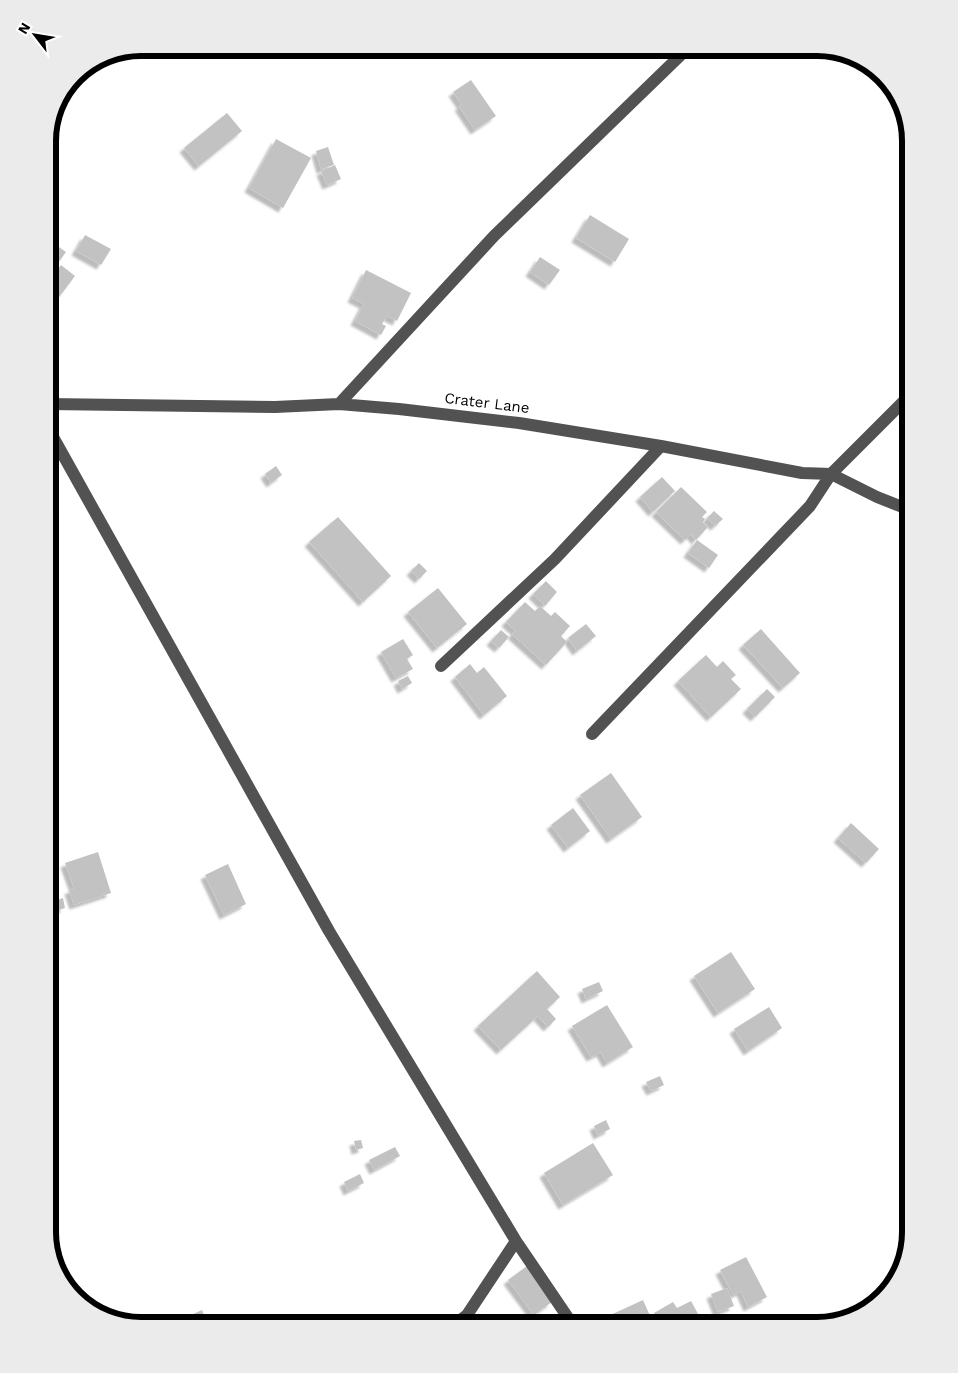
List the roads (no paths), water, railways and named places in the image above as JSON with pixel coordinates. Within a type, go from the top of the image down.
[{"type":"street","points":[[340,404],[494,236],[680,56]]},
{"type":"street","points":[[592,734],[810,506],[831,474],[902,403]]},
{"type":"street","name":"Crater Lane","points":[[56,404],[275,408],[340,404],[519,423],[661,446],[802,473],[831,474],[877,497],[902,507]]},
{"type":"street","points":[[56,442],[329,932],[516,1241],[568,1317]]},
{"type":"street","points":[[441,666],[556,558],[661,446]]},
{"type":"street","points":[[464,1317],[516,1241]]}]
